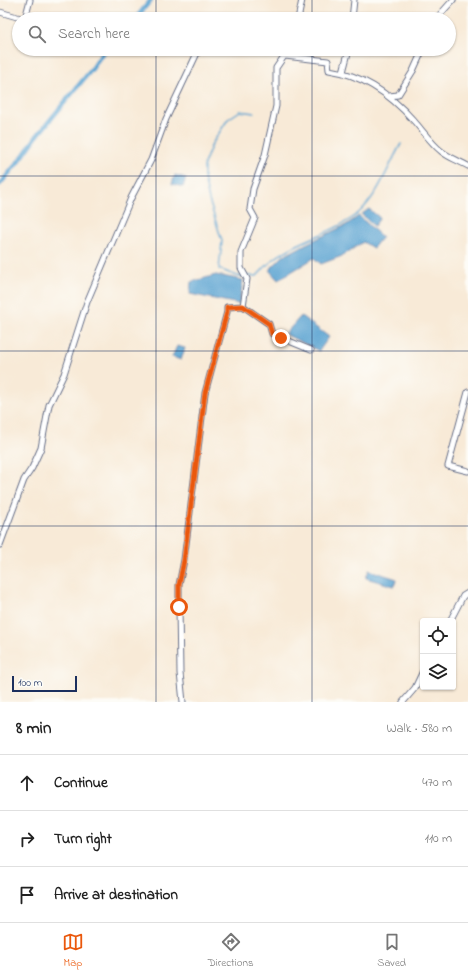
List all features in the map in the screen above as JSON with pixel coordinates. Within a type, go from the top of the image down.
[{"type":"street","points":[[26,12],[30,0]]},
{"type":"street","points":[[299,12],[302,0]]},
{"type":"street","points":[[353,12],[354,0]]},
{"type":"street","points":[[442,12],[453,0]]},
{"type":"street","points":[[0,12],[12,16]]},
{"type":"street","points":[[0,545],[24,480],[32,468],[41,448],[49,405],[64,374],[87,302],[131,198],[151,160],[166,119],[196,56]]},
{"type":"street","points":[[243,306],[247,279],[241,268],[241,252],[255,218],[250,208],[253,189],[265,156],[276,106],[276,68],[285,56],[328,60],[329,70],[343,72],[362,80],[389,96],[441,151],[468,166]]},
{"type":"street","points":[[343,72],[347,56]]},
{"type":"street","points":[[389,96],[398,96],[420,56]]},
{"type":"street","points":[[183,702],[180,673],[179,585],[184,560],[205,393],[227,312],[227,307],[243,306],[269,324],[272,334],[311,350]]},
{"type":"street","points":[[468,392],[448,466],[468,471]]},
{"type":"street","points":[[452,618],[463,596],[468,593]]},
{"type":"street","points":[[403,702],[415,688],[420,677]]},
{"type":"water","points":[[175,175],[186,178],[183,187],[172,184]]},
{"type":"water","points":[[369,209],[380,218],[374,226],[362,215]]},
{"type":"water","points":[[359,216],[382,237],[373,248],[363,242],[342,256],[321,264],[314,258],[278,280],[269,270],[282,257],[346,225]]},
{"type":"water","points":[[216,275],[243,280],[239,304],[190,294],[191,282]]},
{"type":"water","points":[[301,316],[329,337],[319,351],[285,334]]},
{"type":"water","points":[[177,346],[185,348],[181,360],[172,357]]},
{"type":"water","points":[[369,570],[397,579],[394,586],[366,578]]},
{"type":"waterway","points":[[141,12],[151,0]]},
{"type":"waterway","points":[[0,184],[92,69],[100,56]]},
{"type":"waterway","points":[[243,276],[237,276],[219,269],[222,241],[209,200],[204,178],[204,164],[212,144],[228,119],[240,111],[254,113]]},
{"type":"waterway","points":[[247,276],[257,276],[283,252],[336,228],[355,216],[363,209],[376,192],[401,144]]},
{"type":"route","points":[[179,607],[179,585],[184,560],[190,500],[205,393],[227,312],[227,307],[243,306],[269,324],[272,334],[281,338]]}]
